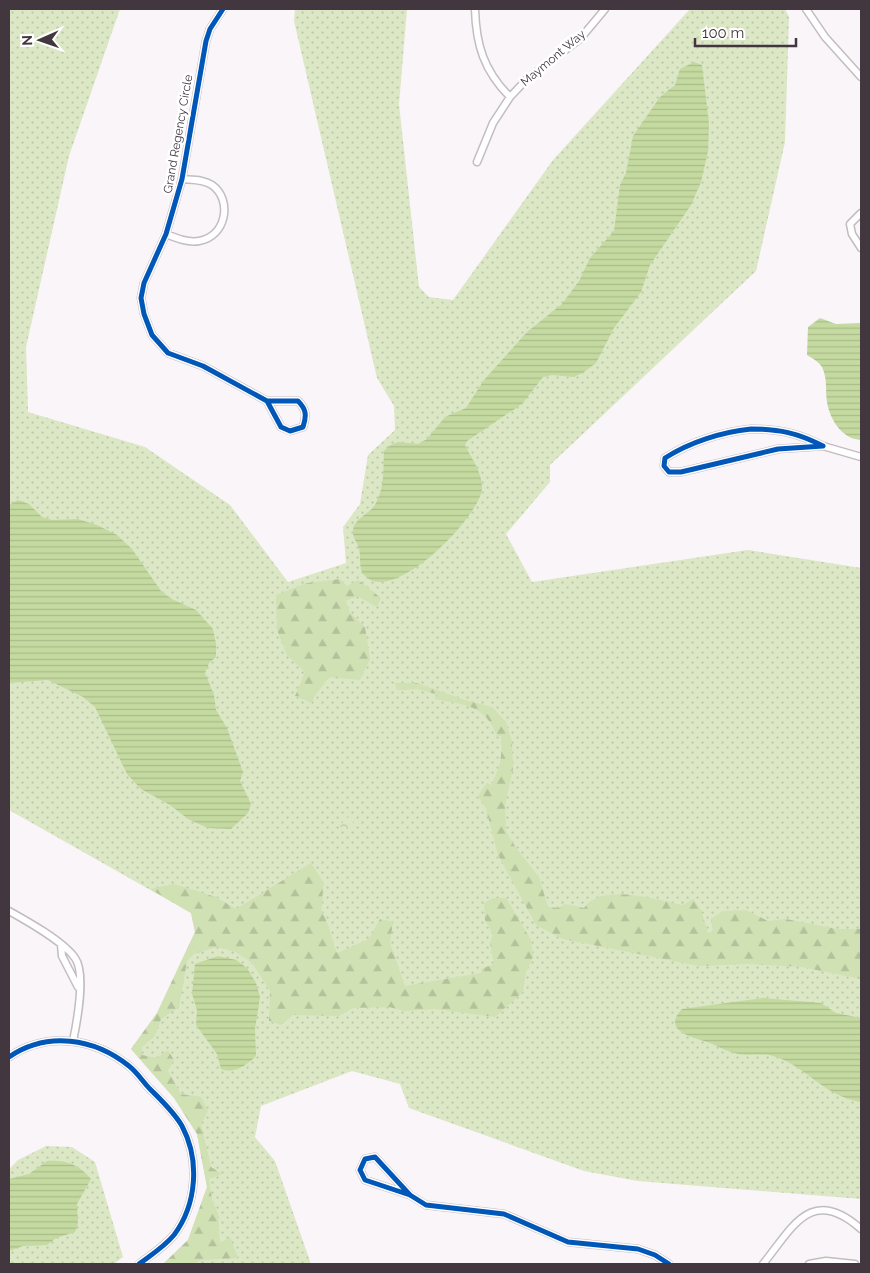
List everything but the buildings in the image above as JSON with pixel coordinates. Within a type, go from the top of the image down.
[{"type":"street","name":"Grand Regency Circle","points":[[223,9],[210,29],[206,41],[182,179],[166,234],[149,269],[141,298],[144,314],[152,335],[168,353],[210,370],[267,401],[298,401],[305,408],[306,418],[304,426],[290,431],[281,427],[267,401]]},
{"type":"street","points":[[474,9],[486,68],[494,81],[510,97]]},
{"type":"street","name":"Maymont Way","points":[[477,162],[493,123],[510,97],[539,70],[580,39],[605,9]]},
{"type":"street","points":[[806,9],[825,37],[861,77]]},
{"type":"street","name":"Grand Regency Circle","points":[[166,234],[186,240],[201,241],[212,236],[221,226],[225,213],[222,194],[211,184],[182,179]]},
{"type":"street","points":[[861,213],[850,224],[852,234],[861,248]]},
{"type":"street","points":[[823,446],[778,449],[681,472],[669,472],[664,466],[665,458],[674,452],[737,431],[786,430],[823,446],[861,457]]},
{"type":"street","points":[[9,911],[61,945],[76,958],[80,976],[73,1041]]},
{"type":"street","points":[[61,945],[62,956],[79,988]]},
{"type":"street","points":[[9,1057],[37,1044],[59,1040],[73,1041],[104,1050],[131,1068],[182,1126],[190,1148],[194,1185],[184,1219],[161,1248],[139,1264]]},
{"type":"street","points":[[410,1195],[375,1157],[365,1159],[360,1170],[365,1180],[410,1195],[426,1205],[512,1216],[568,1242],[638,1249],[655,1254],[669,1264]]},
{"type":"street","points":[[763,1264],[801,1216],[812,1212],[826,1210],[838,1213],[861,1229]]},
{"type":"street","points":[[810,1264],[826,1261],[855,1264]]},
{"type":"green space","points":[[9,9],[120,9],[69,156],[26,347],[28,412],[145,447],[230,505],[288,582],[346,563],[343,527],[360,504],[368,455],[395,430],[394,406],[377,378],[294,21],[295,9],[407,9],[399,104],[419,287],[429,297],[453,300],[553,160],[690,9],[785,9],[789,17],[785,142],[756,271],[550,465],[550,482],[506,534],[532,582],[748,550],[861,568],[861,1199],[638,1181],[584,1171],[409,1108],[400,1084],[352,1071],[261,1106],[255,1137],[275,1161],[311,1264],[163,1264],[188,1240],[207,1187],[197,1134],[174,1098],[131,1049],[157,1013],[195,932],[191,913],[9,810]]},
{"type":"green space","points":[[340,579],[347,586],[358,580],[381,598],[377,607],[357,596],[346,601],[350,613],[365,627],[370,659],[360,680],[329,677],[314,697],[312,703],[295,696],[305,672],[287,655],[277,630],[276,595],[307,583]]},
{"type":"green space","points":[[395,683],[417,683],[465,700],[492,707],[506,722],[512,741],[513,769],[505,805],[506,831],[516,848],[539,877],[548,907],[559,908],[565,904],[584,908],[592,900],[616,894],[645,897],[683,905],[693,899],[701,910],[708,933],[713,932],[711,919],[723,911],[746,910],[768,921],[786,919],[837,929],[861,929],[861,979],[802,967],[747,964],[699,966],[563,939],[536,925],[498,855],[486,809],[478,796],[487,783],[491,785],[497,773],[502,749],[501,736],[497,736],[486,718],[472,708],[435,699],[436,694],[418,689],[397,690]]},
{"type":"green space","points":[[347,817],[353,822],[353,829],[346,834],[340,826]]},
{"type":"green space","points":[[311,863],[324,883],[321,910],[337,953],[369,939],[380,919],[393,922],[390,943],[405,986],[481,973],[481,969],[494,964],[490,943],[493,934],[485,920],[484,903],[493,898],[506,898],[531,940],[533,957],[526,972],[523,992],[495,1017],[435,1009],[404,1011],[389,1007],[353,1008],[339,1016],[293,1015],[281,1025],[269,1021],[270,991],[252,963],[236,952],[217,947],[194,954],[187,961],[179,1007],[161,1019],[155,1036],[142,1047],[142,1055],[157,1058],[168,1050],[174,1060],[168,1071],[181,1094],[201,1097],[208,1111],[201,1124],[211,1167],[222,1174],[209,1179],[212,1199],[218,1214],[220,1243],[230,1237],[238,1258],[201,1260],[192,1264],[163,1264],[188,1240],[207,1187],[197,1134],[174,1098],[131,1049],[157,1013],[195,932],[191,913],[150,889],[174,884],[216,897],[236,909]]},
{"type":"green space","points":[[46,1146],[72,1147],[95,1162],[123,1257],[114,1264],[9,1264],[9,1169],[18,1160]]},
{"type":"shaded area","points":[[694,62],[702,65],[709,124],[708,151],[701,182],[691,205],[650,265],[641,292],[614,328],[596,363],[574,377],[552,375],[543,377],[522,404],[467,441],[465,445],[478,471],[482,487],[478,500],[467,518],[451,537],[411,571],[391,580],[374,581],[362,572],[359,549],[353,532],[356,523],[374,507],[379,497],[383,477],[384,451],[389,446],[398,442],[418,444],[427,439],[445,417],[466,408],[484,380],[527,332],[562,304],[579,281],[590,258],[614,231],[620,185],[626,173],[633,136],[660,97],[675,85],[680,69]]},
{"type":"shaded area","points":[[820,318],[836,324],[861,323],[861,440],[848,436],[834,422],[827,402],[826,380],[822,367],[807,355],[808,327]]},
{"type":"shaded area","points":[[18,500],[29,504],[42,517],[52,520],[78,519],[97,525],[117,535],[132,549],[161,591],[172,599],[196,610],[213,629],[216,657],[209,663],[205,673],[214,695],[216,710],[227,728],[243,772],[240,781],[251,804],[248,813],[231,829],[208,828],[188,819],[170,805],[141,789],[127,774],[95,707],[83,697],[48,680],[9,683],[9,505]]},
{"type":"shaded area","points":[[218,956],[236,960],[247,968],[256,983],[260,997],[255,1029],[256,1056],[244,1066],[235,1070],[221,1069],[217,1054],[196,1025],[197,1010],[192,994],[195,964]]},
{"type":"shaded area","points":[[763,998],[821,1003],[836,1013],[861,1018],[861,1102],[835,1093],[785,1061],[769,1055],[742,1055],[731,1052],[682,1033],[675,1023],[676,1017],[682,1009]]},
{"type":"shaded area","points":[[47,1161],[60,1161],[76,1166],[91,1179],[77,1204],[78,1224],[75,1232],[56,1238],[47,1245],[23,1246],[9,1251],[9,1179],[29,1174]]},
{"type":"cycle path","points":[[223,9],[210,29],[206,41],[182,179],[166,234],[144,283],[141,298],[144,314],[152,335],[168,353],[203,366],[267,401],[281,427],[290,431],[303,427],[305,412],[298,401],[267,401]]},
{"type":"cycle path","points":[[751,429],[788,433],[823,446],[778,449],[681,472],[669,472],[664,466],[665,458],[696,443],[718,435],[751,429]]},
{"type":"cycle path","points":[[9,1057],[24,1049],[54,1041],[70,1041],[101,1049],[132,1068],[179,1121],[188,1139],[192,1153],[193,1182],[191,1196],[182,1223],[174,1235],[162,1247],[139,1264]]},
{"type":"cycle path","points":[[410,1195],[375,1157],[365,1159],[360,1170],[365,1180],[410,1195],[426,1205],[504,1214],[568,1242],[638,1249],[655,1255],[669,1264]]}]
